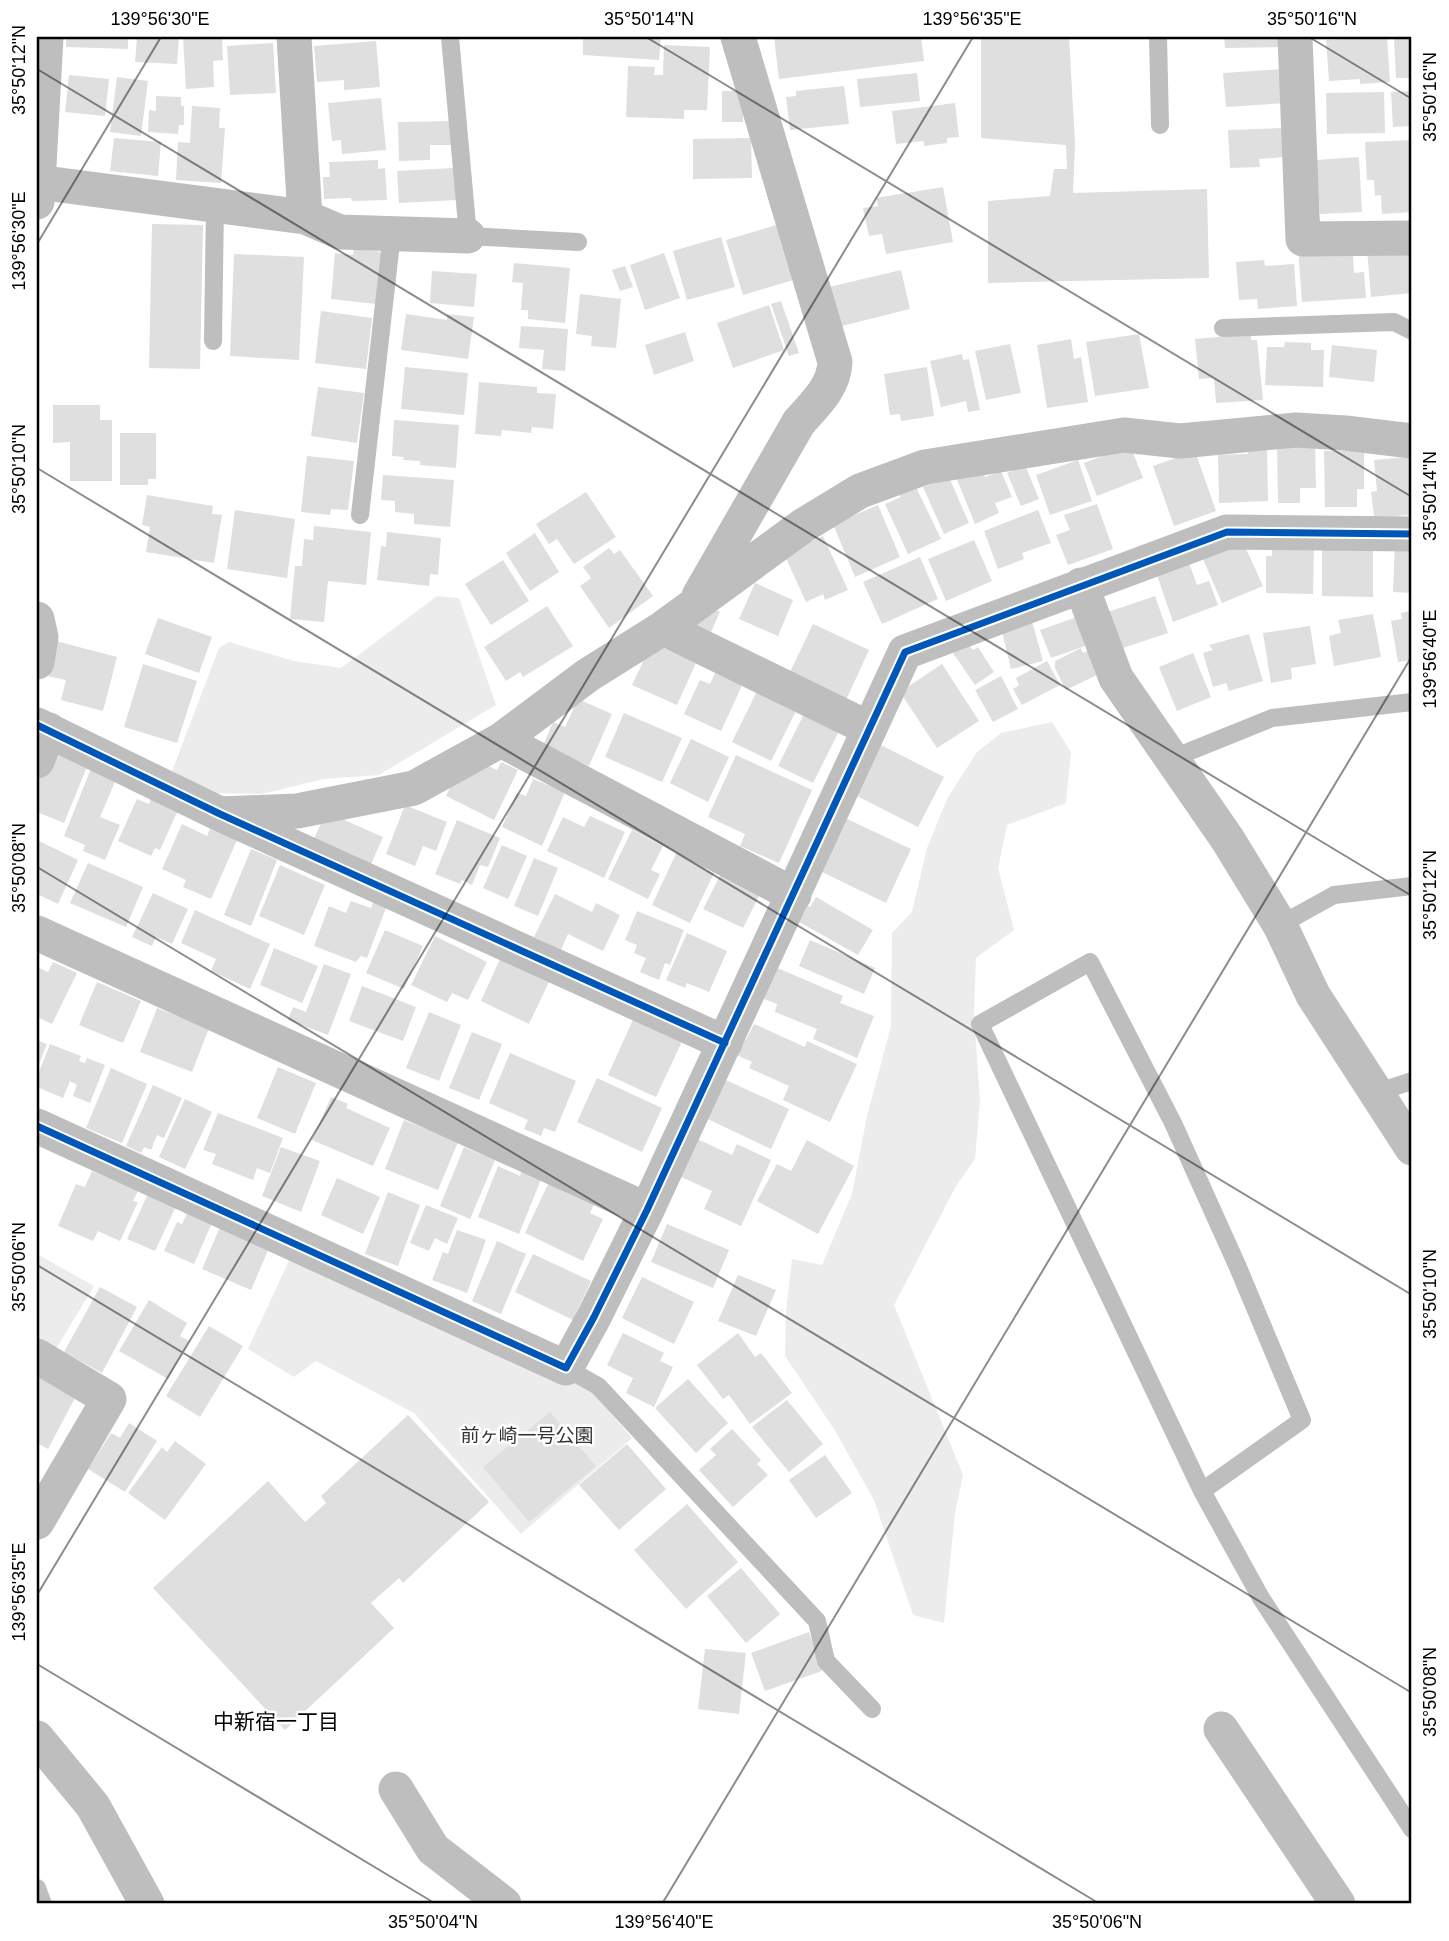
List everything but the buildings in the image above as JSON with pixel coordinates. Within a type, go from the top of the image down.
[{"type":"street","points":[[46,37],[37,189],[305,217],[340,232],[468,236]]},
{"type":"street","points":[[294,37],[305,217]]},
{"type":"street","points":[[695,604],[799,422],[834,377],[835,362],[738,37]]},
{"type":"street","points":[[1295,37],[1303,239],[1412,238]]},
{"type":"street","points":[[220,814],[297,811],[414,788],[500,740],[588,676],[663,628],[804,525],[860,491],[925,467],[1124,435],[1180,441],[1296,430],[1412,441]]},
{"type":"street","points":[[37,1126],[566,1368],[647,1210],[905,652],[1227,532],[1412,534]]},
{"type":"street","points":[[1081,585],[1116,678],[1228,840],[1280,925],[1313,995],[1412,1149]]},
{"type":"street","points":[[37,620],[40,637],[37,662]]},
{"type":"street","points":[[663,628],[868,728]]},
{"type":"street","points":[[41,739],[220,814],[724,1043]]},
{"type":"street","points":[[500,740],[794,895]]},
{"type":"street","points":[[37,933],[647,1210]]},
{"type":"street","points":[[37,1356],[109,1399],[37,1522]]},
{"type":"street","points":[[1221,1729],[1338,1904]]},
{"type":"street","points":[[37,1738],[93,1806],[146,1904]]},
{"type":"street","points":[[396,1789],[433,1849],[505,1904]]},
{"type":"lane","points":[[450,37],[468,236],[578,242]]},
{"type":"lane","points":[[1158,37],[1160,125]]},
{"type":"lane","points":[[213,341],[215,206]]},
{"type":"lane","points":[[360,515],[392,234]]},
{"type":"lane","points":[[1223,328],[1394,322],[1412,331]]},
{"type":"lane","points":[[1173,758],[1272,718],[1412,702]]},
{"type":"lane","points":[[1280,925],[1334,895],[1412,886]]},
{"type":"lane","points":[[1202,1491],[1303,1420],[1173,1123],[1090,962],[981,1024],[1202,1491],[1261,1598],[1412,1829]]},
{"type":"lane","points":[[1375,1093],[1412,1081]]},
{"type":"lane","points":[[566,1368],[598,1386],[817,1621],[827,1661],[872,1709]]},
{"type":"lane","points":[[37,1888],[43,1904]]},
{"type":"green space","points":[[437,596],[459,598],[496,705],[379,775],[323,779],[262,794],[208,793],[172,771],[219,648],[229,642],[294,661],[341,668]]},
{"type":"green space","points":[[1052,722],[1071,752],[1066,803],[1007,825],[998,868],[1014,930],[976,958],[974,1013],[980,1101],[975,1159],[956,1186],[894,1305],[963,1475],[955,1513],[944,1623],[913,1615],[874,1500],[834,1429],[785,1356],[786,1312],[792,1259],[822,1265],[852,1194],[867,1116],[891,1026],[892,933],[912,912],[927,848],[947,799],[977,752],[1001,733]]},
{"type":"green space","points":[[37,1254],[94,1286],[56,1349],[37,1339]]},
{"type":"green space","name":"前ヶ崎一号公園","points":[[292,1254],[563,1374],[593,1393],[632,1438],[521,1534],[414,1413],[316,1361],[294,1377],[248,1349]]},
{"type":"cycle path","points":[[37,1126],[566,1368],[647,1210],[905,652],[1227,532],[1412,534]]},
{"type":"cycle path","points":[[37,725],[220,814],[725,1043]]},
{"type":"district","name":"中新宿一丁目","points":[[276,1721]]}]
